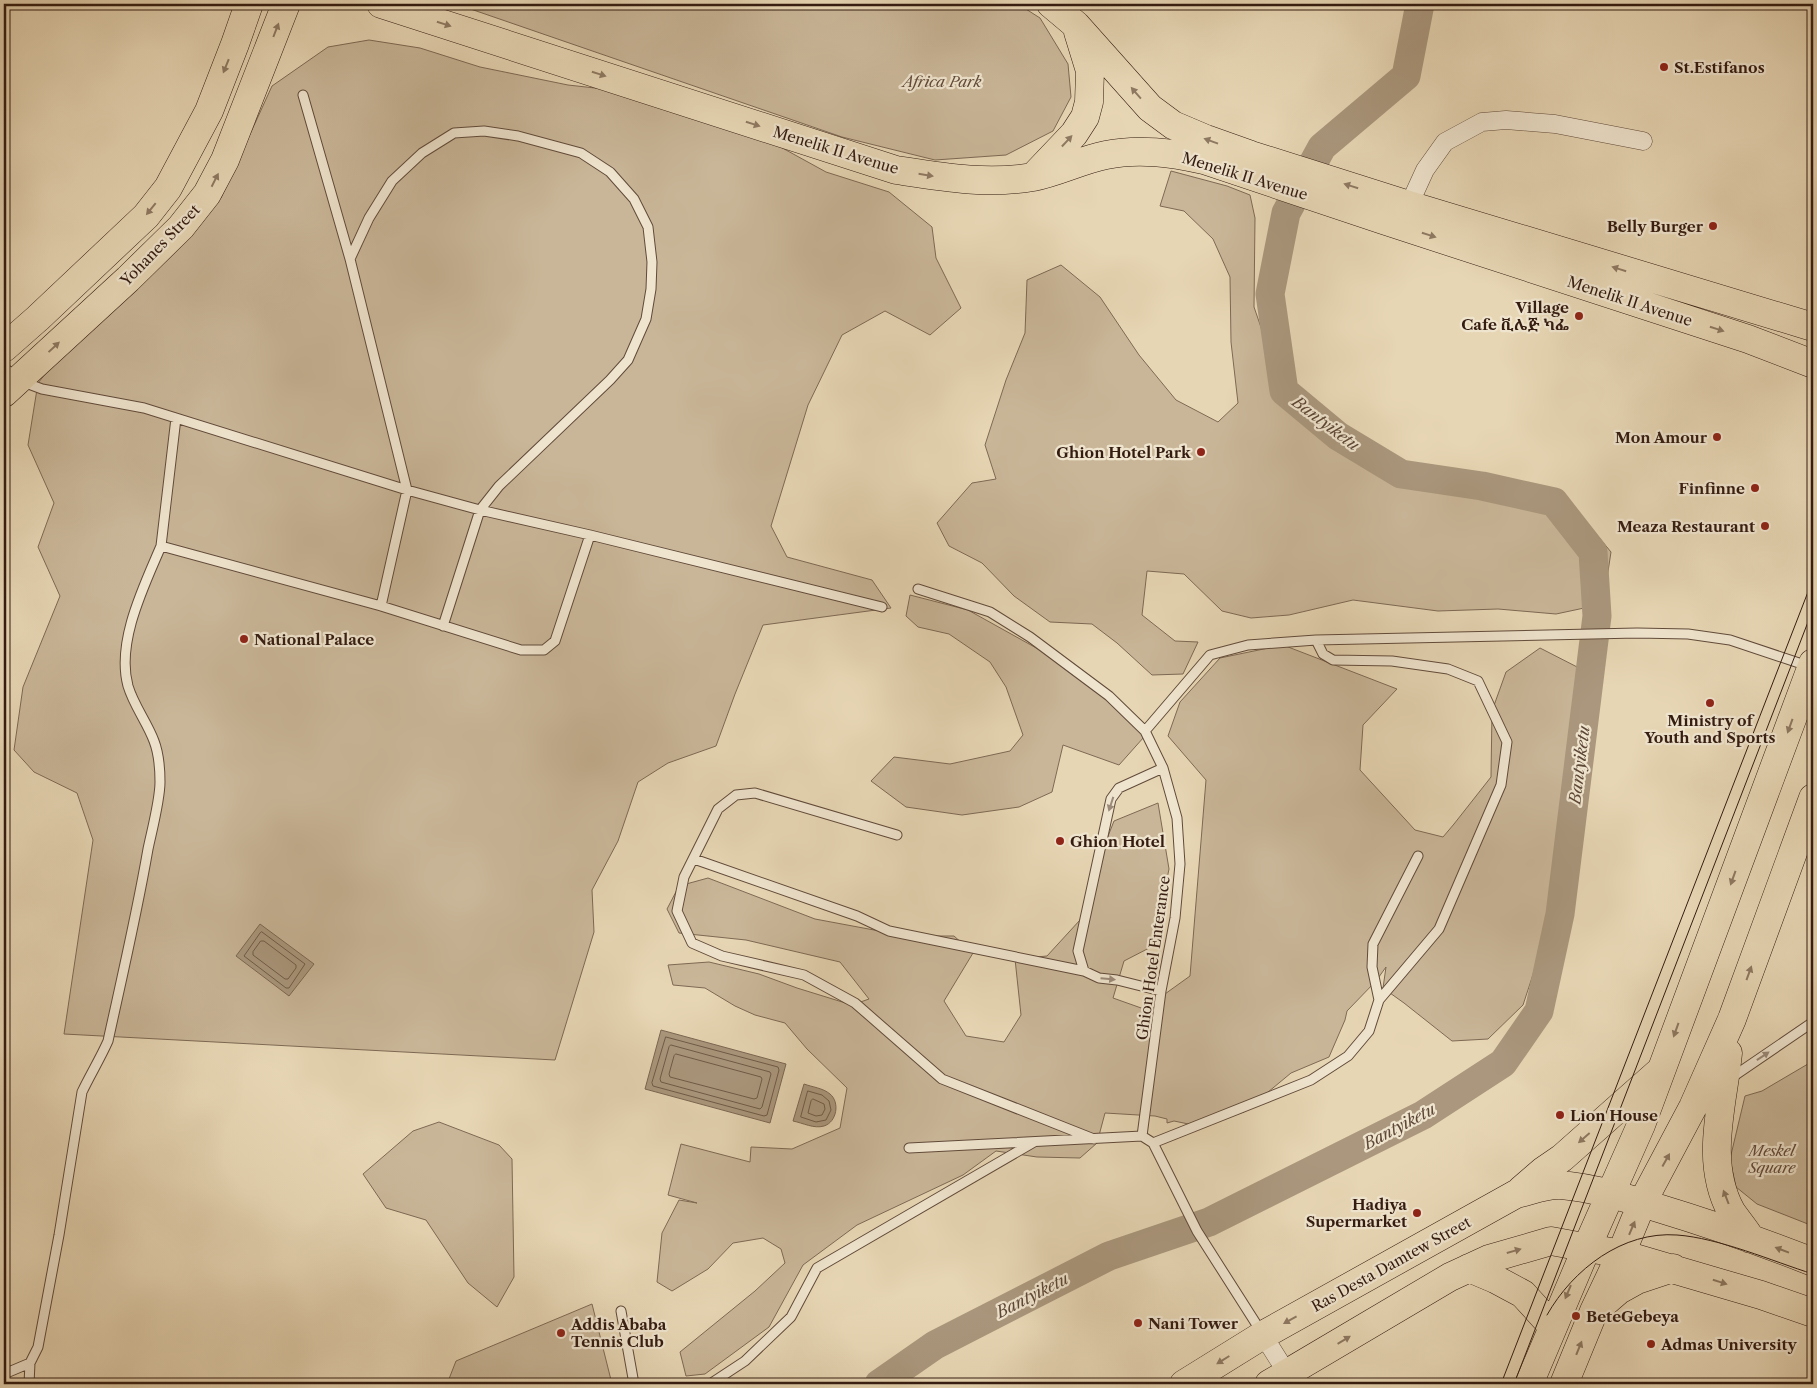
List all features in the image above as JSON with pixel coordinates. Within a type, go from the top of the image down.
[{"type":"main road","name":"Yohanes Street","points":[[4,348],[146,216],[168,188],[209,111],[249,4]]},
{"type":"main road","name":"Yohanes Street","points":[[9,380],[128,280],[181,227],[208,194],[225,160],[286,4]]},
{"type":"main road","name":"Menelik II Avenue","points":[[381,4],[896,170],[939,177],[990,181],[1034,176],[1106,155],[1139,151],[1248,164],[1396,209],[1806,320]]},
{"type":"main road","name":"Menelik II Avenue","points":[[1051,4],[1076,25],[1150,108],[1173,125],[1206,139],[1248,164]]},
{"type":"main road","points":[[1034,176],[1074,134],[1085,117],[1089,102],[1090,71],[1076,25]]},
{"type":"main road","points":[[209,111],[239,124]]},
{"type":"main road","name":"Menelik II Avenue","points":[[1396,209],[1807,366]]},
{"type":"main road","points":[[1529,1384],[1641,1125],[1813,666]]},
{"type":"main road","points":[[1564,1384],[1642,1203],[1690,1114],[1732,1019],[1813,798]]},
{"type":"main road","points":[[1732,1019],[1718,1118],[1716,1152],[1719,1175],[1725,1196],[1732,1212],[1752,1239]]},
{"type":"main road","points":[[1516,1194],[1562,1158],[1660,1071]]},
{"type":"main road","name":"Ras Desta Damtew Street","points":[[1184,1384],[1263,1335],[1516,1194],[1549,1186],[1561,1185],[1611,1194],[1700,1220],[1813,1262]]},
{"type":"main road","points":[[1284,1381],[1450,1277],[1489,1258],[1551,1241],[1621,1254],[1673,1268],[1813,1313]]},
{"type":"main road","points":[[1468,1268],[1495,1279],[1523,1294],[1553,1327]]},
{"type":"main road","points":[[1594,1311],[1619,1290],[1637,1280],[1673,1268]]},
{"type":"street","points":[[1396,209],[1445,142],[1482,122],[1506,120],[1554,124],[1643,141]]},
{"type":"street","points":[[1263,1335],[1284,1381]]},
{"type":"lane","points":[[303,95],[350,259],[407,490],[381,606]]},
{"type":"lane","points":[[350,259],[369,218],[392,181],[422,153],[454,133],[484,131],[518,136],[581,153],[610,172],[634,200],[648,227],[652,262],[651,289],[646,319],[628,360],[610,380],[499,486],[480,510],[443,626]]},
{"type":"lane","points":[[9,380],[42,389],[144,408],[407,490],[480,510],[882,607]]},
{"type":"lane","points":[[28,1384],[30,1364],[38,1347],[59,1235],[82,1092],[108,1041],[138,903],[160,783],[159,757],[154,740],[139,713],[128,687],[125,670],[128,638],[138,599],[161,546],[176,418]]},
{"type":"lane","points":[[161,546],[381,606],[521,650],[544,650],[555,641],[590,535]]},
{"type":"lane","name":"Ghion Hotel Enterance","points":[[918,588],[990,612],[1030,637],[1110,696],[1144,731],[1163,768],[1177,818],[1180,864],[1175,918],[1161,991],[1142,1136]]},
{"type":"lane","points":[[1144,731],[1210,656],[1248,645],[1316,640],[1637,633],[1688,634],[1730,640],[1813,666]]},
{"type":"lane","points":[[1153,1143],[1311,1080],[1348,1056],[1369,1031],[1379,1000],[1439,928],[1501,784],[1507,742],[1478,681],[1448,669],[1402,662],[1333,660],[1323,654],[1316,640]]},
{"type":"lane","points":[[1084,971],[1078,951],[1111,799],[1119,788],[1163,768]]},
{"type":"lane","points":[[897,835],[755,793],[736,795],[718,809],[684,877],[677,911],[692,944],[722,956],[804,975],[855,1003],[942,1079],[1094,1139]]},
{"type":"lane","points":[[1379,1000],[1372,967],[1373,944],[1418,856]]},
{"type":"lane","points":[[694,859],[857,916],[889,931],[1084,971],[1099,978],[1117,980],[1161,991]]},
{"type":"lane","points":[[1723,1084],[1813,1022]]},
{"type":"lane","points":[[908,1148],[1142,1136],[1153,1143],[1197,1231],[1263,1335]]},
{"type":"lane","points":[[710,1384],[745,1361],[790,1317],[817,1268],[1034,1142]]},
{"type":"lane","points":[[621,1310],[634,1384]]},
{"type":"lane","points":[[4,1374],[30,1364]]},
{"type":"green space","name":"Africa Park","points":[[456,4],[1018,4],[1040,18],[1068,64],[1071,97],[1053,131],[1006,155],[935,160],[842,137]]},
{"type":"green space","points":[[369,40],[420,48],[480,67],[568,85],[604,89],[766,139],[826,172],[889,192],[932,227],[936,258],[961,308],[930,335],[885,311],[842,335],[808,405],[771,526],[787,557],[872,580],[891,608],[763,625],[716,746],[668,763],[638,782],[618,841],[592,890],[594,932],[555,1060],[64,1034],[93,840],[77,793],[34,772],[14,750],[23,687],[60,596],[38,547],[54,503],[28,445],[38,383],[70,343],[120,305],[221,198],[272,86],[328,47]]},
{"type":"green space","points":[[1171,171],[1227,186],[1250,195],[1255,218],[1254,307],[1276,371],[1313,423],[1376,457],[1439,469],[1494,485],[1588,524],[1611,552],[1603,604],[1556,614],[1498,609],[1438,611],[1353,600],[1289,615],[1251,618],[1222,611],[1184,574],[1147,571],[1142,615],[1175,641],[1198,642],[1183,674],[1152,675],[1117,643],[1092,624],[1050,622],[1014,596],[982,563],[949,546],[937,523],[972,483],[996,479],[985,445],[1006,380],[1025,333],[1027,280],[1061,265],[1100,297],[1139,355],[1176,400],[1218,422],[1238,403],[1231,342],[1230,277],[1213,239],[1184,211],[1160,206]]},
{"type":"green space","points":[[910,595],[968,610],[1065,664],[1106,697],[1144,737],[1119,765],[1063,745],[1052,792],[1019,807],[962,815],[906,807],[871,781],[894,757],[950,764],[1010,751],[1023,735],[1006,687],[990,662],[949,634],[918,627],[906,616]]},
{"type":"green space","points":[[1283,645],[1397,689],[1363,725],[1360,770],[1415,830],[1443,837],[1491,777],[1492,711],[1506,672],[1540,648],[1583,670],[1578,721],[1578,798],[1545,938],[1523,1005],[1488,1039],[1452,1041],[1383,988],[1386,967],[1376,981],[1347,1011],[1329,1057],[1291,1073],[1244,1112],[1198,1126],[1174,1121],[1167,1123],[1167,1119],[1155,1116],[1105,1113],[1097,1143],[1080,1158],[1037,1157],[996,1151],[963,1175],[857,1225],[803,1265],[769,1327],[705,1374],[686,1376],[680,1352],[755,1291],[785,1263],[781,1249],[763,1238],[733,1243],[708,1269],[672,1291],[657,1282],[662,1233],[679,1200],[697,1203],[668,1195],[681,1144],[750,1162],[751,1147],[792,1149],[840,1128],[847,1088],[807,1049],[785,1023],[755,1015],[735,1006],[705,988],[673,985],[668,965],[709,962],[759,974],[852,1005],[869,999],[840,962],[746,940],[679,933],[667,909],[679,886],[708,878],[815,919],[874,930],[925,936],[954,936],[973,953],[944,1001],[966,1036],[1004,1042],[1021,1015],[1015,959],[1047,956],[1080,920],[1099,859],[1114,821],[1158,803],[1169,869],[1153,946],[1124,961],[1113,998],[1144,1009],[1190,976],[1206,780],[1168,736],[1180,702],[1220,658]]},
{"type":"green space","name":"Meskel Square","points":[[1813,1061],[1813,1226],[1757,1204],[1736,1187],[1730,1159],[1745,1096],[1762,1091]]},
{"type":"green space","points":[[439,1122],[499,1145],[512,1159],[514,1277],[497,1307],[468,1283],[426,1220],[386,1208],[363,1174],[413,1131]]},
{"type":"green space","name":"Addis Ababa Tennis Club","points":[[592,1304],[612,1384],[447,1384],[456,1361]]},
{"type":"water","points":[[260,924],[314,964],[289,996],[236,956]]},
{"type":"water","points":[[661,1030],[786,1064],[770,1123],[645,1089]]},
{"type":"water","points":[[804,1084],[824,1090],[833,1098],[836,1112],[828,1124],[816,1127],[793,1121]]},
{"type":"waterway","name":"Bantyiketu","points":[[879,1384],[935,1345],[1109,1256],[1209,1222],[1423,1115],[1503,1063],[1539,1011],[1560,914],[1597,616],[1593,552],[1554,502],[1482,486],[1401,474],[1338,436],[1284,391],[1270,294],[1286,213],[1322,147],[1406,76],[1420,4]]},
{"type":"tram line","points":[[1501,1384],[1813,579]]},
{"type":"tram line","points":[[1514,1384],[1813,609]]},
{"type":"tram line","points":[[1547,1315],[1558,1298],[1585,1268],[1619,1246],[1657,1235],[1677,1235],[1710,1241],[1813,1274]]},
{"type":"place","name":"St.Estifanos","points":[[1664,67]]},
{"type":"place","name":"Belly Burger","points":[[1713,226]]},
{"type":"place","name":"Village Cafe ቪሌጅ ካፌ","points":[[1579,316]]},
{"type":"place","name":"Mon Amour","points":[[1717,437]]},
{"type":"place","name":"Ghion Hotel Park","points":[[1201,452]]},
{"type":"place","name":"Finfinne","points":[[1755,488]]},
{"type":"place","name":"Meaza Restaurant","points":[[1765,526]]},
{"type":"place","name":"National Palace","points":[[244,639]]},
{"type":"place","name":"Ministry of Youth and Sports","points":[[1710,703]]},
{"type":"place","name":"Ghion Hotel","points":[[1060,841]]},
{"type":"place","name":"Lion House","points":[[1560,1115]]},
{"type":"place","name":"Hadiya Supermarket","points":[[1417,1213]]},
{"type":"place","name":"BeteGebeya","points":[[1576,1316]]},
{"type":"place","name":"Nani Tower","points":[[1138,1323]]},
{"type":"place","name":"Addis Ababa Tennis Club","points":[[561,1333]]},
{"type":"place","name":"Admas University","points":[[1651,1344]]}]
